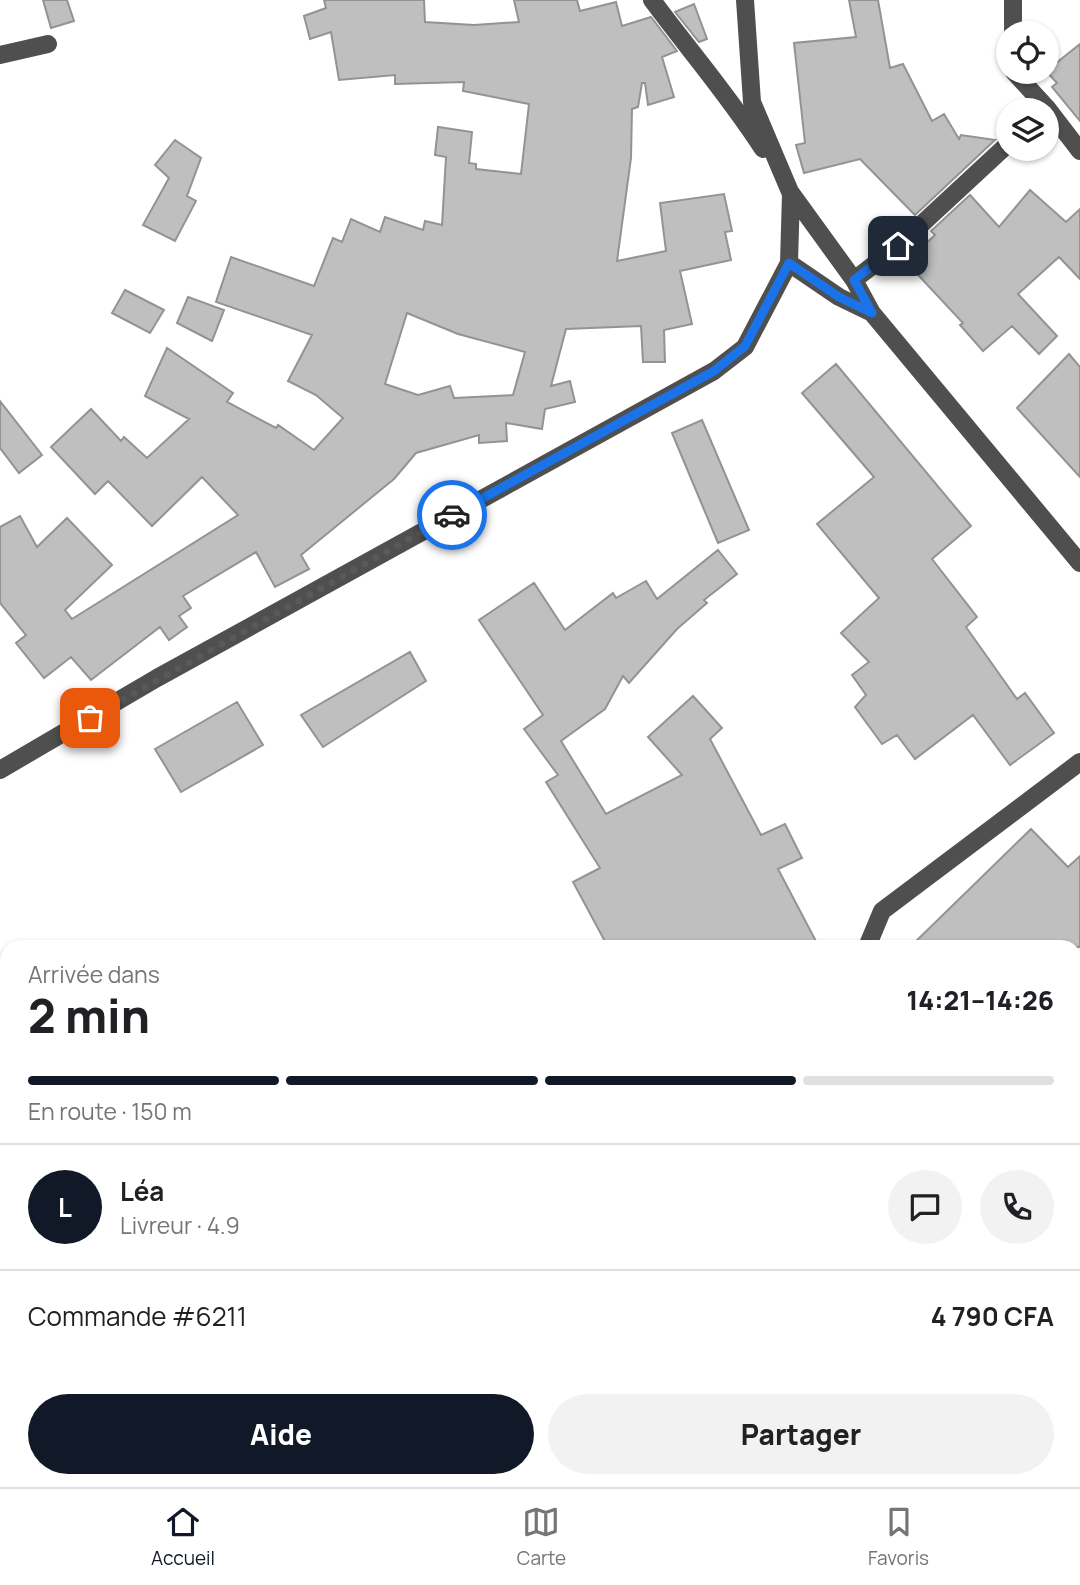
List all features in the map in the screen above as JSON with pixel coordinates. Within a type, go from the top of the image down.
[{"type":"street","points":[[652,0],[696,61],[726,92],[792,194],[854,280],[872,313],[1080,563]]},
{"type":"street","points":[[0,770],[242,631],[714,371],[745,346],[789,263],[792,194],[752,102],[745,0]]},
{"type":"street","points":[[1013,0],[1013,21]]},
{"type":"street","points":[[0,55],[48,44]]},
{"type":"street","points":[[1024,84],[1036,98]]},
{"type":"street","points":[[1059,125],[1080,151]]},
{"type":"street","points":[[854,280],[898,246],[996,155]]},
{"type":"street","points":[[789,263],[839,297],[872,313]]},
{"type":"street","points":[[870,940],[882,911],[1080,762]]},
{"type":"building","points":[[43,0],[67,0],[74,21],[51,28]]},
{"type":"building","points":[[324,0],[424,0],[425,22],[474,25],[519,22],[514,0],[577,0],[580,11],[616,2],[622,26],[651,17],[677,51],[662,57],[674,97],[648,105],[645,83],[642,83],[638,107],[632,109],[631,158],[617,261],[666,251],[660,203],[724,194],[732,231],[725,232],[731,260],[680,271],[692,324],[664,330],[665,362],[643,362],[641,326],[566,329],[551,386],[570,381],[575,402],[545,409],[542,429],[506,423],[507,441],[479,443],[479,435],[416,453],[394,479],[301,555],[309,569],[275,587],[256,552],[183,596],[191,608],[179,616],[187,627],[169,640],[160,627],[91,680],[71,657],[44,678],[16,643],[26,635],[0,603],[0,527],[20,516],[37,547],[67,518],[112,565],[65,610],[72,619],[238,515],[202,477],[152,526],[108,481],[95,494],[51,447],[91,409],[121,441],[124,437],[147,458],[189,419],[145,396],[167,348],[233,393],[227,402],[276,428],[278,425],[314,450],[343,418],[316,395],[288,381],[312,335],[216,302],[231,257],[314,286],[333,238],[342,242],[351,219],[380,232],[385,217],[423,230],[425,221],[442,225],[446,157],[435,155],[438,127],[472,132],[469,163],[476,164],[476,169],[521,174],[529,104],[463,91],[464,82],[395,84],[395,75],[339,80],[331,32],[310,39],[304,16],[326,8]],"holes":[[[407,313],[458,334],[525,352],[513,395],[454,398],[450,386],[418,395],[385,384]]]},
{"type":"building","points":[[849,0],[878,0],[890,68],[903,64],[932,121],[944,114],[959,139],[961,135],[995,140],[915,215],[860,159],[804,173],[796,145],[805,143],[794,43],[856,37]]},
{"type":"building","points":[[694,4],[707,39],[699,42],[675,12]]},
{"type":"building","points":[[1080,44],[1080,121],[1052,87],[1059,84],[1059,61]]},
{"type":"building","points":[[175,140],[201,158],[187,196],[196,201],[175,241],[143,225],[169,178],[155,165]]},
{"type":"building","points":[[1030,190],[1066,222],[1080,209],[1080,279],[1059,257],[1018,294],[1057,336],[1039,354],[1012,326],[983,351],[960,325],[963,323],[906,262],[935,235],[931,231],[970,195],[999,227]]},
{"type":"building","points":[[125,290],[164,310],[150,333],[112,313]]},
{"type":"building","points":[[188,297],[224,310],[212,341],[177,323]]},
{"type":"building","points":[[1069,354],[1080,367],[1080,477],[1017,408]]},
{"type":"building","points":[[836,364],[971,526],[932,559],[977,617],[966,627],[1017,699],[1025,693],[1054,733],[1010,765],[973,715],[915,759],[897,735],[882,744],[855,707],[866,695],[852,675],[869,662],[841,633],[879,598],[817,524],[874,477],[802,393]]},
{"type":"building","points":[[0,401],[42,455],[19,473],[0,448]]},
{"type":"building","points":[[702,420],[749,530],[718,543],[672,433]]},
{"type":"building","points":[[718,550],[737,574],[704,600],[707,603],[677,629],[629,683],[623,676],[605,709],[561,741],[606,814],[682,775],[648,737],[693,696],[722,728],[710,739],[761,835],[785,824],[802,858],[778,869],[815,940],[604,940],[573,882],[600,868],[546,782],[558,775],[524,729],[543,715],[479,620],[534,583],[565,630],[613,593],[616,598],[646,581],[657,599]]},
{"type":"building","points":[[410,652],[426,681],[323,747],[301,715]]},
{"type":"building","points":[[237,702],[263,745],[181,792],[155,749]]},
{"type":"building","points":[[1031,829],[1068,867],[1080,856],[1080,940],[917,940]]},
{"type":"way so far","points":[[90,718],[452,515]]},
{"type":"route","points":[[452,515],[714,371],[745,346],[789,263],[839,297],[872,313],[854,280],[898,246]]}]
